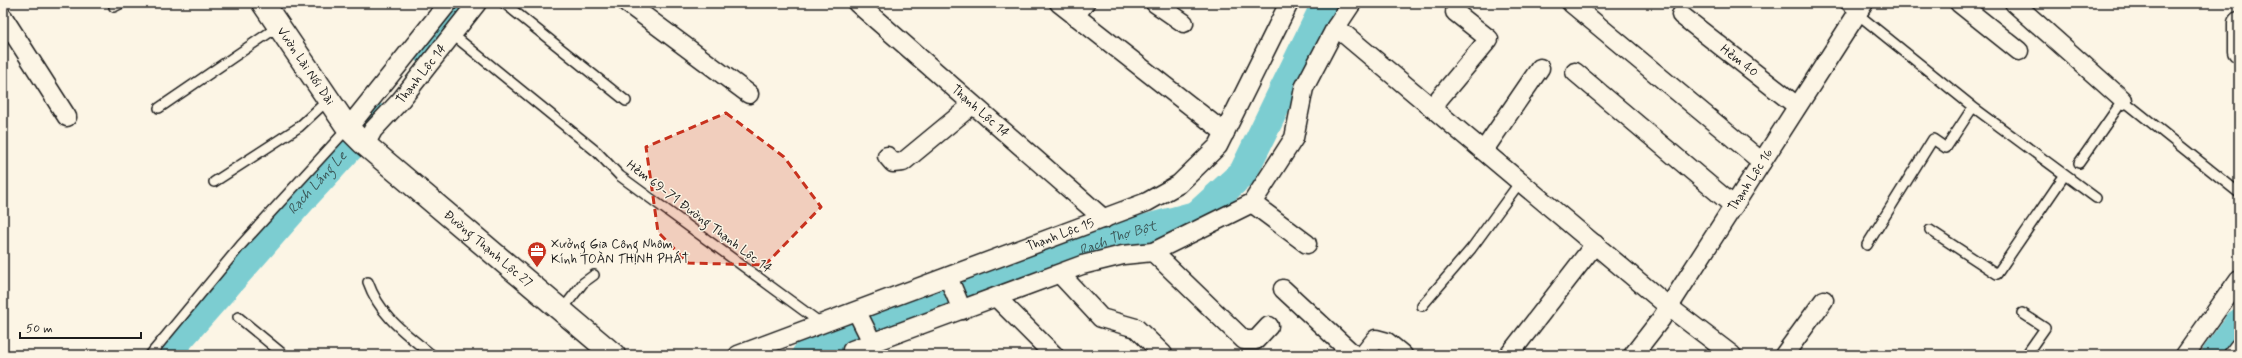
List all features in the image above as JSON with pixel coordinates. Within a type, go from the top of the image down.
[{"type":"street","name":"Thạnh Lộc 14","points":[[358,138],[448,3]]},
{"type":"street","name":"Thạnh Lộc 14","points":[[358,138],[373,130],[400,101],[477,3]]},
{"type":"street","points":[[626,3],[749,94]]},
{"type":"street","name":"Thạnh Lộc 14","points":[[857,3],[875,9],[972,105],[1104,219]]},
{"type":"street","points":[[1058,3],[1080,9],[1225,133]]},
{"type":"street","points":[[1155,3],[1184,24]]},
{"type":"street","name":"Thạnh Lộc 15","points":[[738,355],[1104,219],[1147,202],[1179,184],[1218,146],[1289,3]]},
{"type":"street","points":[[852,350],[873,344],[1082,265],[1123,255],[1152,252],[1252,204],[1294,138],[1304,88],[1336,27],[1352,3]]},
{"type":"street","points":[[1571,3],[1762,162]]},
{"type":"street","points":[[1959,3],[2019,51]]},
{"type":"street","points":[[2014,3],[2123,100]]},
{"type":"street","name":"Vườn Lài Nối Dài","points":[[267,5],[279,26],[328,99],[358,138]]},
{"type":"street","name":"Thạnh Lộc 16","points":[[1633,355],[1669,306],[1734,206],[1797,106],[1855,7]]},
{"type":"street","points":[[1432,107],[1489,39],[1455,12]]},
{"type":"street","name":"Hẻm 40","points":[[1681,15],[1797,106]]},
{"type":"street","points":[[3,17],[67,117]]},
{"type":"street","points":[[2239,22],[2239,51]]},
{"type":"street","points":[[1336,27],[1669,306],[1732,355]]},
{"type":"street","points":[[1484,150],[1540,68]]},
{"type":"street","points":[[1575,72],[1734,206]]},
{"type":"street","points":[[887,156],[893,163],[903,162],[972,105]]},
{"type":"street","name":"Đường Thạnh Lộc 27","points":[[358,138],[614,355]]},
{"type":"street","points":[[1252,204],[1308,244]]},
{"type":"street","points":[[1509,355],[1595,244]]},
{"type":"street","points":[[1152,252],[1244,340],[1256,340],[1269,326]]},
{"type":"street","points":[[1060,274],[1101,318],[1136,328],[1164,354]]},
{"type":"street","points":[[948,277],[962,310]]},
{"type":"street","points":[[2185,355],[2239,279]]},
{"type":"street","points":[[1283,289],[1354,355]]},
{"type":"street","points":[[996,297],[1054,355]]},
{"type":"street","points":[[1784,355],[1824,300]]},
{"type":"street","points":[[857,312],[873,344]]},
{"type":"street","points":[[1362,355],[1376,339],[1387,342],[1403,355]]},
{"type":"lane","points":[[504,3],[626,102]]},
{"type":"lane","points":[[1855,7],[1972,107],[2096,198]]},
{"type":"lane","points":[[159,108],[279,26]]},
{"type":"lane","name":"Hẻm 69-71 Đường Thạnh Lộc 14","points":[[452,34],[598,152],[620,176],[823,324]]},
{"type":"lane","points":[[214,182],[299,127],[328,99]]},
{"type":"lane","points":[[2079,163],[2123,100],[2239,193]]},
{"type":"lane","points":[[1867,245],[1933,139],[1946,148],[1972,107]]},
{"type":"lane","points":[[150,355],[241,245],[358,138]]},
{"type":"lane","points":[[1930,230],[1998,274],[2064,176]]},
{"type":"lane","points":[[1422,306],[1471,249],[1520,182]]},
{"type":"lane","points":[[562,310],[583,283],[594,275]]},
{"type":"lane","points":[[368,282],[374,299],[392,322],[432,355]]},
{"type":"lane","points":[[2022,313],[2044,328],[2026,355]]},
{"type":"lane","points":[[238,318],[284,355]]},
{"type":"highlighted area","points":[[726,113],[784,157],[821,207],[765,265],[688,263],[658,232],[646,147]]},
{"type":"waterway","name":"Rạch Láng Le","points":[[428,53],[464,3]]},
{"type":"waterway","name":"Rạch Thợ Bột","points":[[806,355],[1123,235],[1197,215],[1243,173],[1326,3]]},
{"type":"waterway","name":"Rạch Láng Le","points":[[162,355],[181,337],[305,196],[377,118]]},
{"type":"waterway","points":[[2216,355],[2239,323]]},
{"type":"place","name":"Xưởng Gia Công Nhôm Kính TOÀN THỊNH PHÁT","points":[[537,268]]}]
